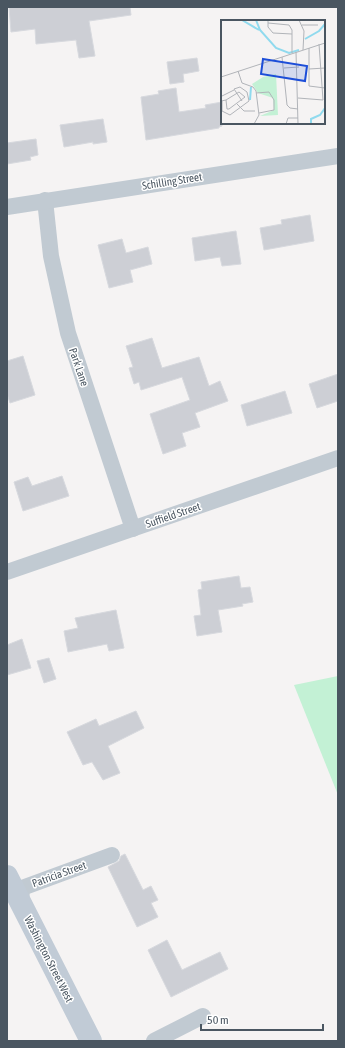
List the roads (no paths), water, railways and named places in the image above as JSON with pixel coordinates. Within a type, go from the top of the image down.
[{"type":"street","name":"Schilling Street","points":[[7,207],[338,156]]},
{"type":"street","name":"Park Lane","points":[[45,200],[51,256],[68,333],[133,529]]},
{"type":"street","name":"Suffield Street","points":[[7,572],[338,458]]},
{"type":"street","name":"Patricia Street","points":[[21,904],[22,888],[112,855]]},
{"type":"street","name":"Washington Street West","points":[[7,876],[91,1041]]},
{"type":"street","points":[[154,1041],[203,1016]]}]
